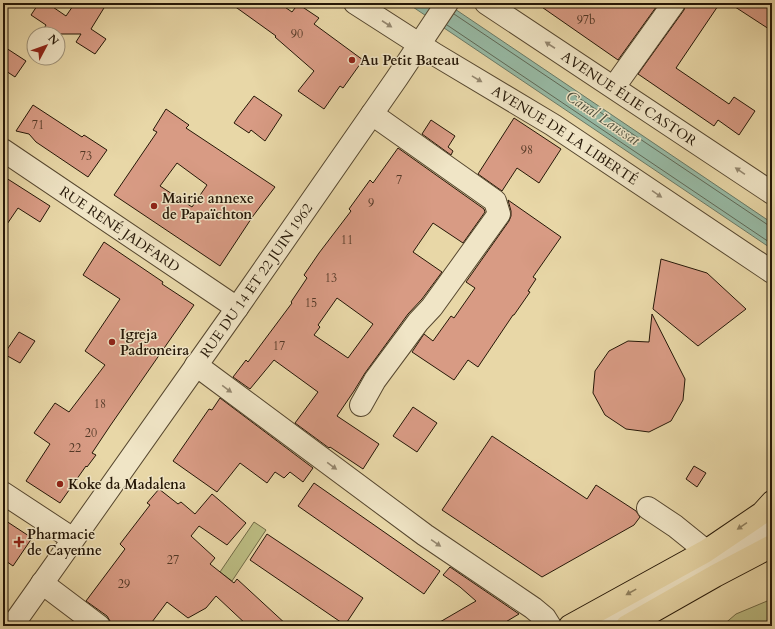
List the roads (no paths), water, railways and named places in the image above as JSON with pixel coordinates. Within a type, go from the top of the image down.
[{"type":"main road","points":[[570,626],[706,551],[762,513],[772,502]]},
{"type":"main road","points":[[627,626],[715,576],[772,546]]},
{"type":"street","name":"AVENUE DE LA LIBERTÉ","points":[[355,3],[424,38],[772,272]]},
{"type":"street","name":"RUE DU 14 ET 22 JUIN 1962","points":[[12,626],[237,308],[447,3]]},
{"type":"street","name":"AVENUE ÉLIE CASTOR","points":[[486,3],[770,189]]},
{"type":"street","points":[[614,87],[674,3]]},
{"type":"street","points":[[361,405],[375,380],[418,322],[432,307],[499,214],[495,201],[372,114]]},
{"type":"street","name":"RUE RENÉ JADFARD","points":[[3,150],[237,308]]},
{"type":"street","points":[[196,366],[425,535],[533,608],[545,618],[550,626]]},
{"type":"street","points":[[3,493],[73,539]]},
{"type":"street","points":[[648,508],[675,526],[706,551]]},
{"type":"street","points":[[599,626],[736,552],[772,528]]},
{"type":"street","points":[[42,583],[99,626]]},
{"type":"water","name":"Canal Laussat","points":[[407,3],[446,3],[772,223],[772,249]]},
{"type":"place","name":"Au Petit Bateau","points":[[352,60]]},
{"type":"place","name":"Mairie annexe de Papaïchton","points":[[154,206]]},
{"type":"place","name":"Igreja Padroneira","points":[[112,342]]},
{"type":"place","name":"Koke da Madalena","points":[[60,484]]},
{"type":"place","name":"Pharmacie de Cayenne","points":[[19,542]]}]
